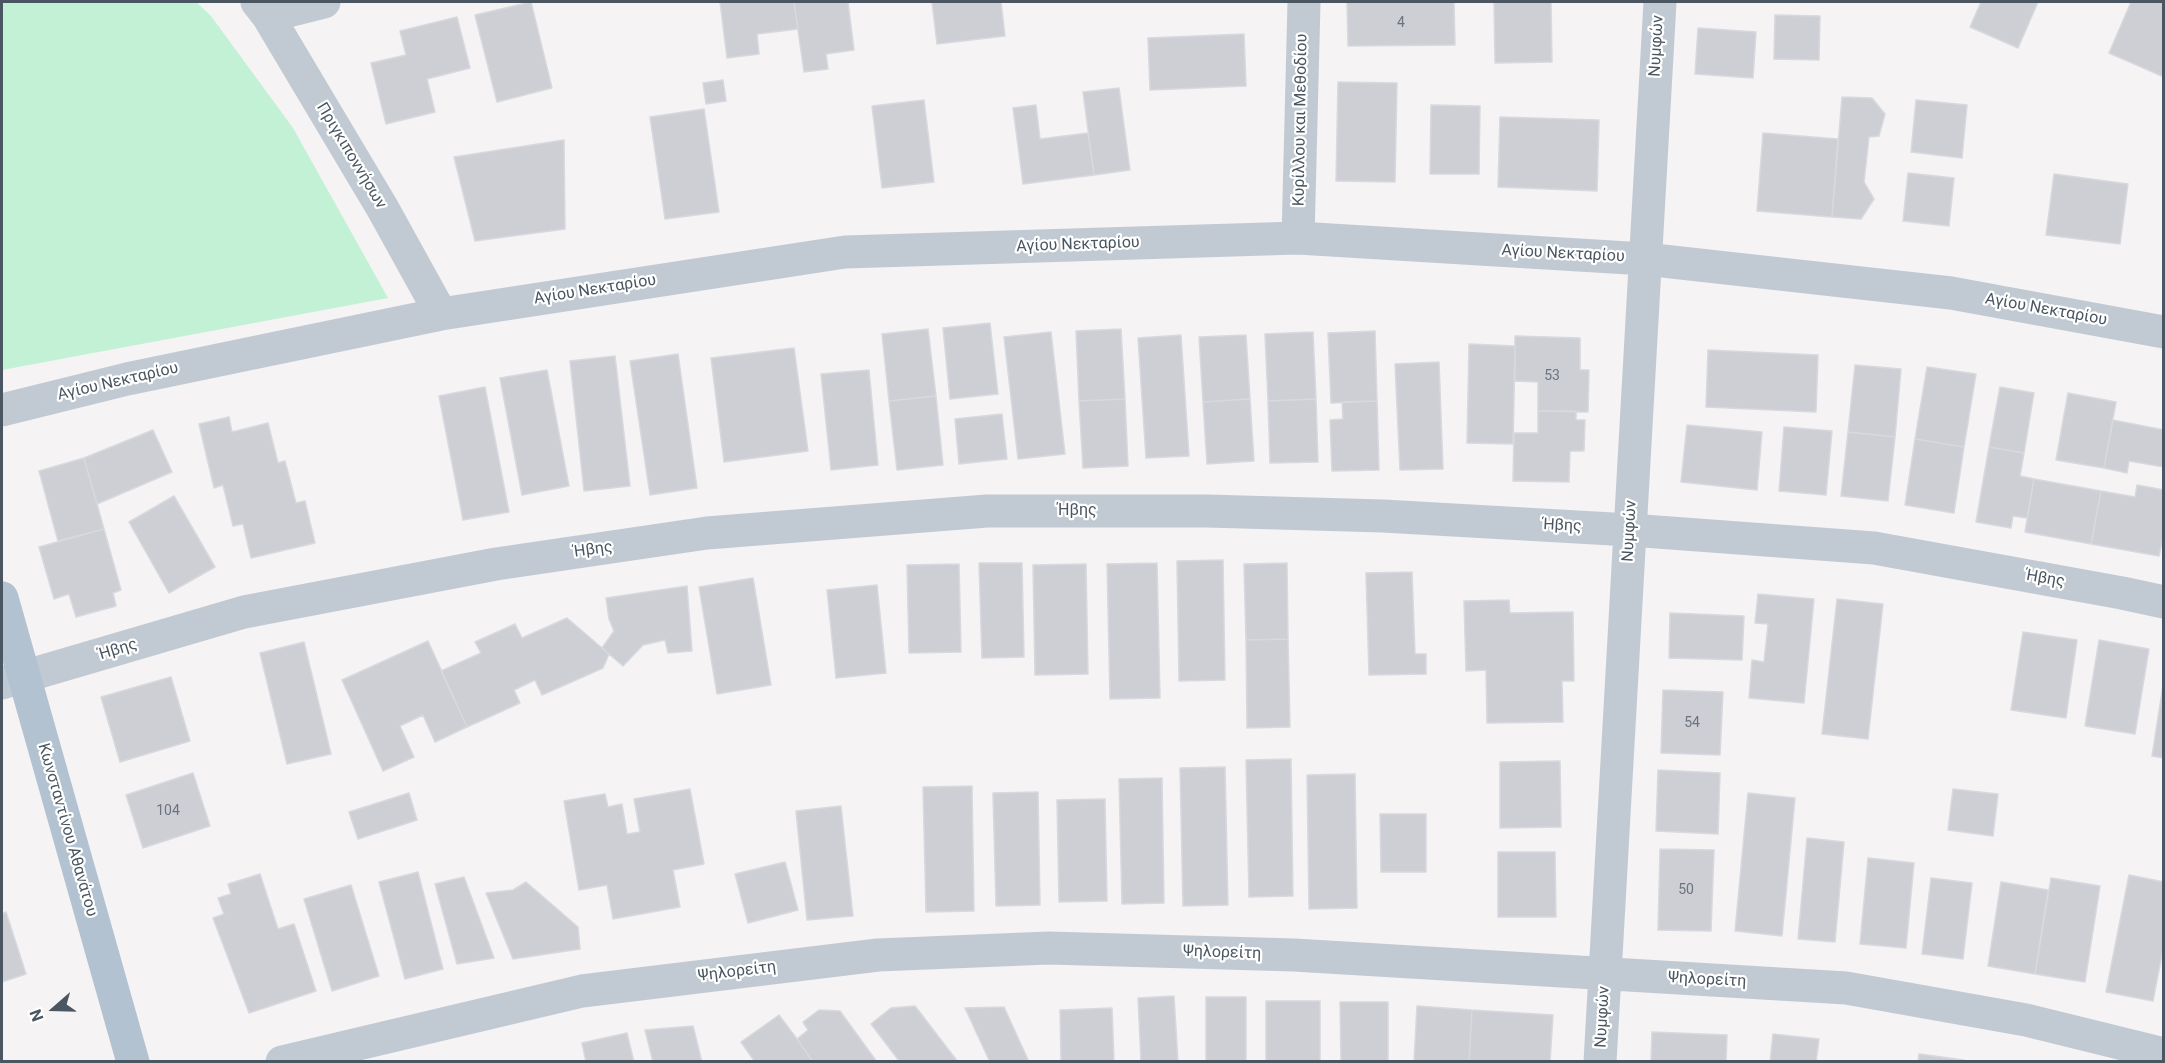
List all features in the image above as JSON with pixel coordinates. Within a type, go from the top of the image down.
[{"type":"main road","name":"Κωνσταντίνου Αθανάτου","points":[[2,598],[13,681],[134,1062]]},
{"type":"street","points":[[263,9],[324,2]]},
{"type":"street","name":"Κυρίλλου και Μεθοδίου","points":[[1298,238],[1304,2]]},
{"type":"street","name":"Νυμφών","points":[[1600,1062],[1660,2]]},
{"type":"street","name":"Πριγκιποννήσων","points":[[263,9],[417,267],[441,314]]},
{"type":"street","name":"Αγίου Νεκταρίου","points":[[2,410],[127,379],[441,314],[845,252],[1298,238],[1645,259],[1951,293],[2163,332]]},
{"type":"street","name":"Ήβης","points":[[13,681],[244,612],[496,564],[707,533],[987,512],[1207,511],[1383,516],[1630,530],[1874,548],[2122,592],[2163,602]]},
{"type":"street","name":"Ψηλορείτη","points":[[282,1062],[582,991],[878,955],[1049,948],[1294,955],[1846,988],[2026,1020],[2163,1054]]},
{"type":"green space","points":[[2,2],[196,2],[211,16],[293,128],[388,298],[2,370]]},
{"type":"building","points":[[531,2],[552,88],[497,102],[475,15]]},
{"type":"building","points":[[720,2],[794,2],[798,29],[757,34],[759,54],[727,58]]},
{"type":"building","points":[[794,2],[848,2],[854,50],[826,54],[828,69],[804,72]]},
{"type":"building","points":[[932,2],[1001,2],[1005,36],[937,44]]},
{"type":"building","points":[[1347,2],[1454,2],[1455,45],[1348,46]]},
{"type":"building","points":[[1494,2],[1551,2],[1552,62],[1495,63]]},
{"type":"building","points":[[1981,2],[2038,2],[2018,48],[1970,27]]},
{"type":"building","points":[[2131,2],[2164,2],[2164,77],[2109,53]]},
{"type":"building","points":[[1775,15],[1820,16],[1819,60],[1774,59]]},
{"type":"building","points":[[457,17],[470,68],[427,79],[435,112],[386,124],[371,63],[406,55],[400,31]]},
{"type":"building","points":[[1698,28],[1756,32],[1753,78],[1695,74]]},
{"type":"building","points":[[1244,34],[1246,86],[1150,90],[1148,38]]},
{"type":"building","points":[[723,80],[726,101],[706,104],[703,83]]},
{"type":"building","points":[[1338,82],[1397,83],[1395,182],[1336,181]]},
{"type":"building","points":[[1119,88],[1130,170],[1094,175],[1083,92]]},
{"type":"building","points":[[1842,97],[1872,98],[1885,114],[1879,136],[1869,137],[1864,182],[1874,199],[1861,219],[1832,217]]},
{"type":"building","points":[[924,100],[934,182],[882,188],[872,106]]},
{"type":"building","points":[[1916,100],[1967,105],[1962,158],[1911,152]]},
{"type":"building","points":[[1036,105],[1040,139],[1088,133],[1094,175],[1023,184],[1013,108]]},
{"type":"building","points":[[1431,105],[1480,106],[1479,174],[1430,174]]},
{"type":"building","points":[[704,109],[719,212],[665,219],[650,117]]},
{"type":"building","points":[[1500,117],[1599,120],[1597,191],[1498,187]]},
{"type":"building","points":[[1763,133],[1838,139],[1832,217],[1757,211]]},
{"type":"building","points":[[564,140],[565,229],[475,241],[454,157]]},
{"type":"building","points":[[1908,173],[1954,178],[1949,226],[1903,221]]},
{"type":"building","points":[[2054,174],[2128,184],[2120,244],[2046,235]]},
{"type":"building","points":[[990,323],[998,394],[950,399],[943,328]]},
{"type":"building","points":[[928,329],[936,396],[889,401],[882,334]]},
{"type":"building","points":[[1121,329],[1125,399],[1079,401],[1076,331]]},
{"type":"building","points":[[1375,331],[1377,401],[1331,403],[1328,333]]},
{"type":"building","points":[[1051,332],[1065,454],[1018,459],[1004,337]]},
{"type":"building","points":[[1313,332],[1316,399],[1268,401],[1265,334]]},
{"type":"building","points":[[1181,335],[1189,456],[1146,458],[1138,338]]},
{"type":"building","points":[[1246,335],[1250,399],[1203,402],[1199,337]]},
{"type":"building","points":[[1515,336],[1580,338],[1580,370],[1589,370],[1588,412],[1538,411],[1538,382],[1515,381]]},
{"type":"building","points":[[1469,344],[1515,346],[1513,444],[1467,443]]},
{"type":"building","points":[[794,348],[808,451],[724,462],[711,358]]},
{"type":"building","points":[[1708,350],[1818,355],[1816,412],[1706,407]]},
{"type":"building","points":[[678,354],[697,488],[650,495],[630,361]]},
{"type":"building","points":[[615,356],[630,486],[584,491],[570,361]]},
{"type":"building","points":[[1439,362],[1443,469],[1400,470],[1395,364]]},
{"type":"building","points":[[1855,365],[1901,369],[1895,437],[1848,432]]},
{"type":"building","points":[[1927,367],[1976,374],[1964,447],[1915,439]]},
{"type":"building","points":[[547,370],[569,486],[522,495],[500,378]]},
{"type":"building","points":[[869,370],[878,465],[831,470],[821,374]]},
{"type":"building","points":[[485,387],[509,512],[463,520],[439,396]]},
{"type":"building","points":[[2000,387],[2034,393],[2024,453],[1989,447]]},
{"type":"building","points":[[2068,393],[2116,402],[2104,468],[2056,460]]},
{"type":"building","points":[[936,396],[943,465],[897,470],[889,401]]},
{"type":"building","points":[[1125,399],[1128,466],[1083,468],[1079,401]]},
{"type":"building","points":[[1250,399],[1254,461],[1207,464],[1203,402]]},
{"type":"building","points":[[1316,399],[1318,462],[1270,463],[1268,401]]},
{"type":"building","points":[[1377,401],[1379,470],[1332,471],[1330,420],[1343,419],[1342,402]]},
{"type":"building","points":[[1538,411],[1576,411],[1576,420],[1585,420],[1584,451],[1570,451],[1569,482],[1513,481],[1514,433],[1538,433]]},
{"type":"building","points":[[1002,414],[1007,459],[959,464],[955,419]]},
{"type":"building","points":[[229,417],[232,432],[268,423],[278,463],[285,461],[296,503],[305,501],[315,543],[251,558],[243,524],[233,526],[223,485],[214,488],[199,424]]},
{"type":"building","points":[[2113,420],[2164,430],[2164,467],[2129,461],[2127,473],[2104,468]]},
{"type":"building","points":[[1687,425],[1762,432],[1757,490],[1681,482]]},
{"type":"building","points":[[1784,427],[1832,431],[1826,495],[1779,491]]},
{"type":"building","points":[[153,430],[172,472],[97,504],[84,458]]},
{"type":"building","points":[[1848,432],[1895,437],[1888,501],[1841,496]]},
{"type":"building","points":[[1915,439],[1964,447],[1954,513],[1905,505]]},
{"type":"building","points":[[1989,447],[2024,453],[2020,476],[2034,479],[2027,518],[2013,516],[2011,528],[1976,522]]},
{"type":"building","points":[[84,458],[104,529],[58,541],[39,471]]},
{"type":"building","points":[[2034,479],[2101,491],[2091,544],[2025,532]]},
{"type":"building","points":[[2137,485],[2164,490],[2164,533],[2159,556],[2091,544],[2101,491],[2135,497]]},
{"type":"building","points":[[174,496],[215,567],[169,593],[129,522]]},
{"type":"building","points":[[104,529],[121,590],[113,593],[116,606],[76,617],[69,594],[54,599],[39,547]]},
{"type":"building","points":[[1223,560],[1225,680],[1179,681],[1177,561]]},
{"type":"building","points":[[979,563],[1022,563],[1024,657],[982,658]]},
{"type":"building","points":[[1157,563],[1160,698],[1110,699],[1107,564]]},
{"type":"building","points":[[1287,563],[1288,639],[1246,640],[1244,564]]},
{"type":"building","points":[[959,564],[961,652],[909,653],[907,565]]},
{"type":"building","points":[[1086,564],[1088,674],[1035,675],[1033,565]]},
{"type":"building","points":[[1412,572],[1415,654],[1426,654],[1426,674],[1369,675],[1366,573]]},
{"type":"building","points":[[753,578],[771,685],[717,694],[699,587]]},
{"type":"building","points":[[877,585],[886,673],[836,678],[827,590]]},
{"type":"building","points":[[687,586],[692,651],[668,653],[665,640],[643,645],[623,666],[602,648],[614,631],[609,619],[606,598]]},
{"type":"building","points":[[1758,594],[1814,599],[1804,703],[1749,698],[1752,660],[1764,662],[1768,624],[1755,623]]},
{"type":"building","points":[[1837,599],[1883,604],[1868,739],[1822,734]]},
{"type":"building","points":[[1509,600],[1510,613],[1573,612],[1574,681],[1562,681],[1563,722],[1487,723],[1486,670],[1466,671],[1464,601]]},
{"type":"building","points":[[1670,613],[1744,616],[1742,660],[1669,658]]},
{"type":"building","points":[[567,618],[609,654],[603,668],[542,695],[535,680],[514,690],[520,703],[467,727],[441,671],[481,653],[475,642],[515,624],[522,638]]},
{"type":"building","points":[[2023,632],[2077,640],[2066,718],[2011,710]]},
{"type":"building","points":[[1288,639],[1290,727],[1247,728],[1246,640]]},
{"type":"building","points":[[2099,640],[2149,649],[2135,734],[2085,726]]},
{"type":"building","points":[[428,641],[467,727],[435,742],[423,715],[400,726],[414,757],[383,771],[342,680]]},
{"type":"building","points":[[304,642],[331,754],[287,764],[260,653]]},
{"type":"building","points":[[171,677],[190,741],[120,762],[101,697]]},
{"type":"building","points":[[2164,679],[2164,758],[2152,756]]},
{"type":"building","points":[[1663,690],[1723,692],[1720,755],[1661,753]]},
{"type":"building","points":[[1291,759],[1293,896],[1249,897],[1246,760]]},
{"type":"building","points":[[1560,761],[1561,827],[1500,828],[1500,762]]},
{"type":"building","points":[[1225,767],[1228,905],[1183,906],[1180,768]]},
{"type":"building","points":[[1658,770],[1720,773],[1718,834],[1656,831]]},
{"type":"building","points":[[193,773],[210,826],[143,848],[126,795]]},
{"type":"building","points":[[1355,774],[1357,908],[1309,909],[1307,775]]},
{"type":"building","points":[[1162,778],[1164,903],[1122,904],[1119,779]]},
{"type":"building","points":[[972,786],[974,911],[926,912],[923,787]]},
{"type":"building","points":[[690,789],[704,864],[673,870],[680,907],[613,919],[607,885],[579,890],[564,801],[605,794],[608,807],[622,804],[627,834],[640,832],[634,799]]},
{"type":"building","points":[[1953,789],[1998,794],[1993,836],[1948,830]]},
{"type":"building","points":[[1038,792],[1040,905],[996,906],[993,793]]},
{"type":"building","points":[[409,793],[417,820],[358,839],[349,812]]},
{"type":"building","points":[[1748,793],[1795,798],[1782,936],[1735,931]]},
{"type":"building","points":[[1105,799],[1107,901],[1059,902],[1057,800]]},
{"type":"building","points":[[841,806],[853,916],[807,920],[796,811]]},
{"type":"building","points":[[1380,814],[1426,814],[1426,872],[1381,872]]},
{"type":"building","points":[[1807,838],[1844,842],[1835,942],[1798,939]]},
{"type":"building","points":[[1660,849],[1714,850],[1711,931],[1658,930]]},
{"type":"building","points":[[1498,852],[1555,852],[1556,917],[1498,917]]},
{"type":"building","points":[[1868,858],[1914,863],[1906,948],[1860,944]]},
{"type":"building","points":[[785,862],[798,910],[748,923],[735,874]]},
{"type":"building","points":[[418,872],[443,969],[405,979],[379,882]]},
{"type":"building","points":[[260,874],[278,929],[294,924],[316,991],[249,1013],[213,918],[224,914],[218,898],[231,894],[228,884]]},
{"type":"building","points":[[2129,875],[2164,882],[2164,944],[2153,1001],[2106,992]]},
{"type":"building","points":[[464,877],[494,958],[457,964],[435,884]]},
{"type":"building","points":[[1931,878],[1972,883],[1963,959],[1922,954]]},
{"type":"building","points":[[2051,878],[2100,886],[2085,982],[2035,974]]},
{"type":"building","points":[[526,882],[578,927],[580,949],[513,959],[486,893],[513,890]]},
{"type":"building","points":[[2001,882],[2048,890],[2035,974],[1988,966]]},
{"type":"building","points":[[351,885],[379,976],[332,991],[304,899]]},
{"type":"building","points":[[6,912],[26,974],[2,982],[2,914]]},
{"type":"building","points":[[1174,996],[1178,1062],[1141,1062],[1138,998]]},
{"type":"building","points":[[1206,997],[1246,997],[1246,1062],[1206,1062]]},
{"type":"building","points":[[1266,1001],[1320,1001],[1320,1062],[1266,1062]]},
{"type":"building","points":[[1340,1002],[1388,1002],[1388,1062],[1341,1062]]},
{"type":"building","points":[[915,1006],[958,1062],[900,1062],[871,1024],[891,1008]]},
{"type":"building","points":[[1417,1006],[1472,1010],[1469,1062],[1414,1062]]},
{"type":"building","points":[[1004,1007],[1029,1062],[990,1062],[965,1008]]},
{"type":"building","points":[[1112,1008],[1114,1062],[1061,1062],[1060,1010]]},
{"type":"building","points":[[819,1010],[840,1011],[877,1062],[813,1062],[797,1039],[808,1030],[803,1022]]},
{"type":"building","points":[[1472,1010],[1553,1015],[1550,1062],[1469,1062]]},
{"type":"building","points":[[779,1015],[813,1062],[755,1062],[741,1042]]},
{"type":"building","points":[[693,1026],[702,1062],[653,1062],[645,1030]]},
{"type":"building","points":[[1652,1032],[1727,1035],[1726,1062],[1651,1062]]},
{"type":"building","points":[[627,1033],[634,1062],[586,1062],[582,1043]]},
{"type":"building","points":[[1773,1034],[1819,1039],[1816,1062],[1770,1062]]},
{"type":"building","points":[[1919,1054],[1964,1060],[1963,1062],[1918,1062]]}]
